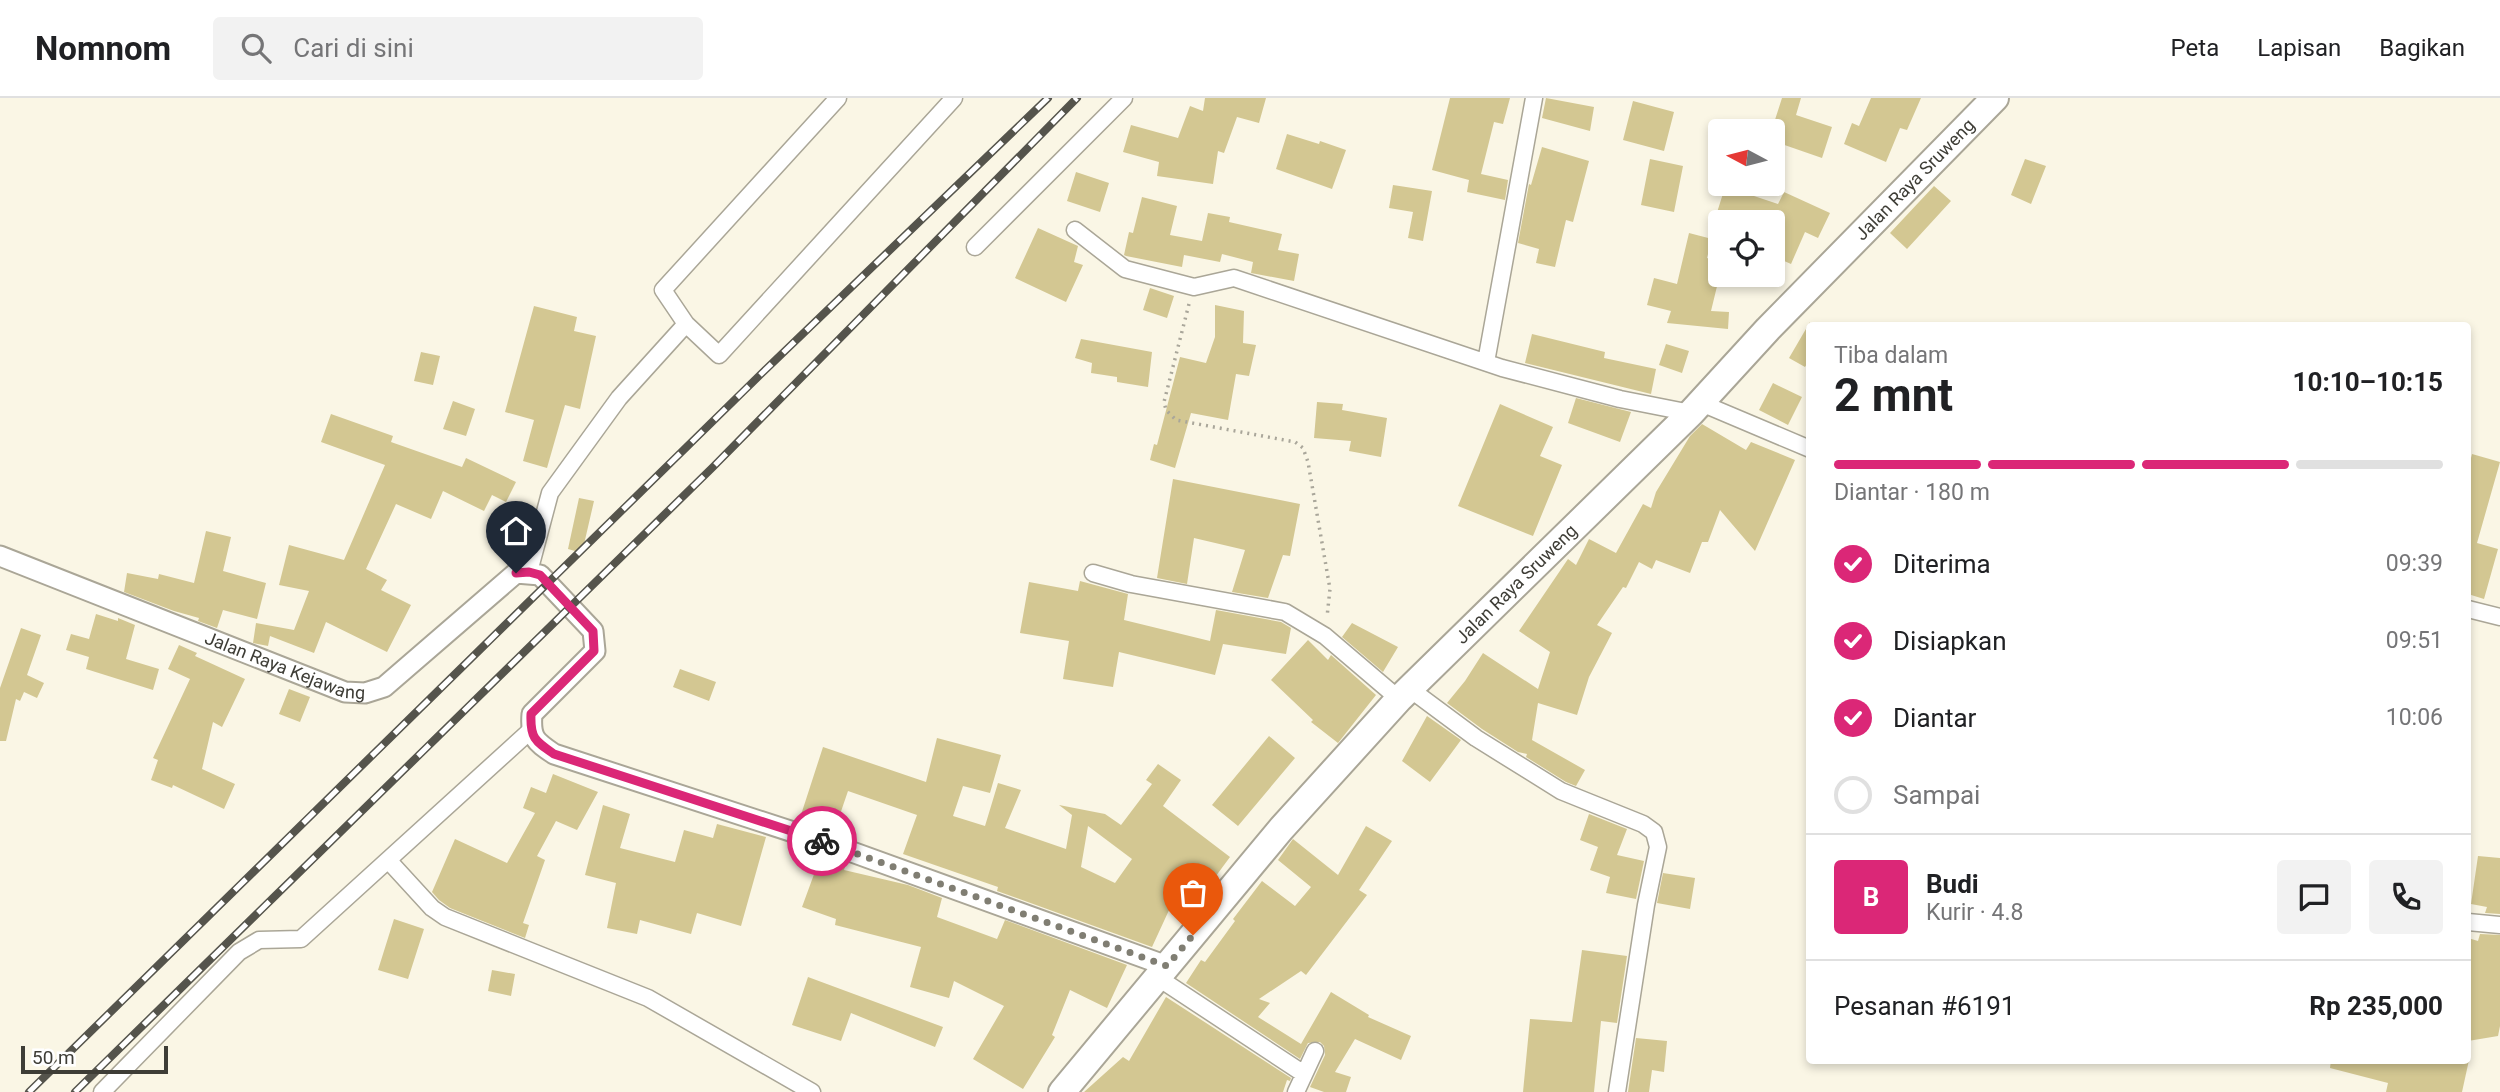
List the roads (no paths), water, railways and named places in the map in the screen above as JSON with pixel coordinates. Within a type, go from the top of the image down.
[{"type":"highway","name":"Jalan Raya Sruweng","points":[[1062,1092],[1280,829],[1404,694],[1696,408],[1768,329],[1995,98]]},
{"type":"street","points":[[838,98],[663,290],[686,324],[719,355],[954,98]]},
{"type":"street","points":[[975,247],[1124,98]]},
{"type":"street","points":[[1486,362],[1534,98]]},
{"type":"street","points":[[1074,230],[1125,269],[1194,287],[1234,278],[1486,362],[1620,399],[1696,408],[1806,448]]},
{"type":"street","points":[[686,324],[619,398],[550,493],[529,572],[540,575],[549,582],[593,631],[596,641],[594,651],[531,714],[530,730],[537,742],[554,754],[830,844],[1162,972],[1304,1074]]},
{"type":"street","name":"Jalan Raya Kejawang","points":[[0,556],[345,691],[365,693],[384,687],[516,573],[529,572]]},
{"type":"street","points":[[1093,573],[1131,584],[1270,607],[1285,612],[1325,636],[1404,694],[1561,791],[1643,824],[1654,832],[1658,847],[1617,1092]]},
{"type":"street","points":[[2471,610],[2500,617]]},
{"type":"street","points":[[102,1092],[239,952],[260,940],[301,939],[530,730]]},
{"type":"street","points":[[388,860],[432,908],[445,917],[648,998],[812,1092]]},
{"type":"street","points":[[2471,922],[2500,925]]},
{"type":"street","points":[[1296,1092],[1315,1051]]},
{"type":"railway","points":[[29,1092],[761,374],[1048,98]]},
{"type":"railway","points":[[75,1092],[713,467],[1077,98]]}]
